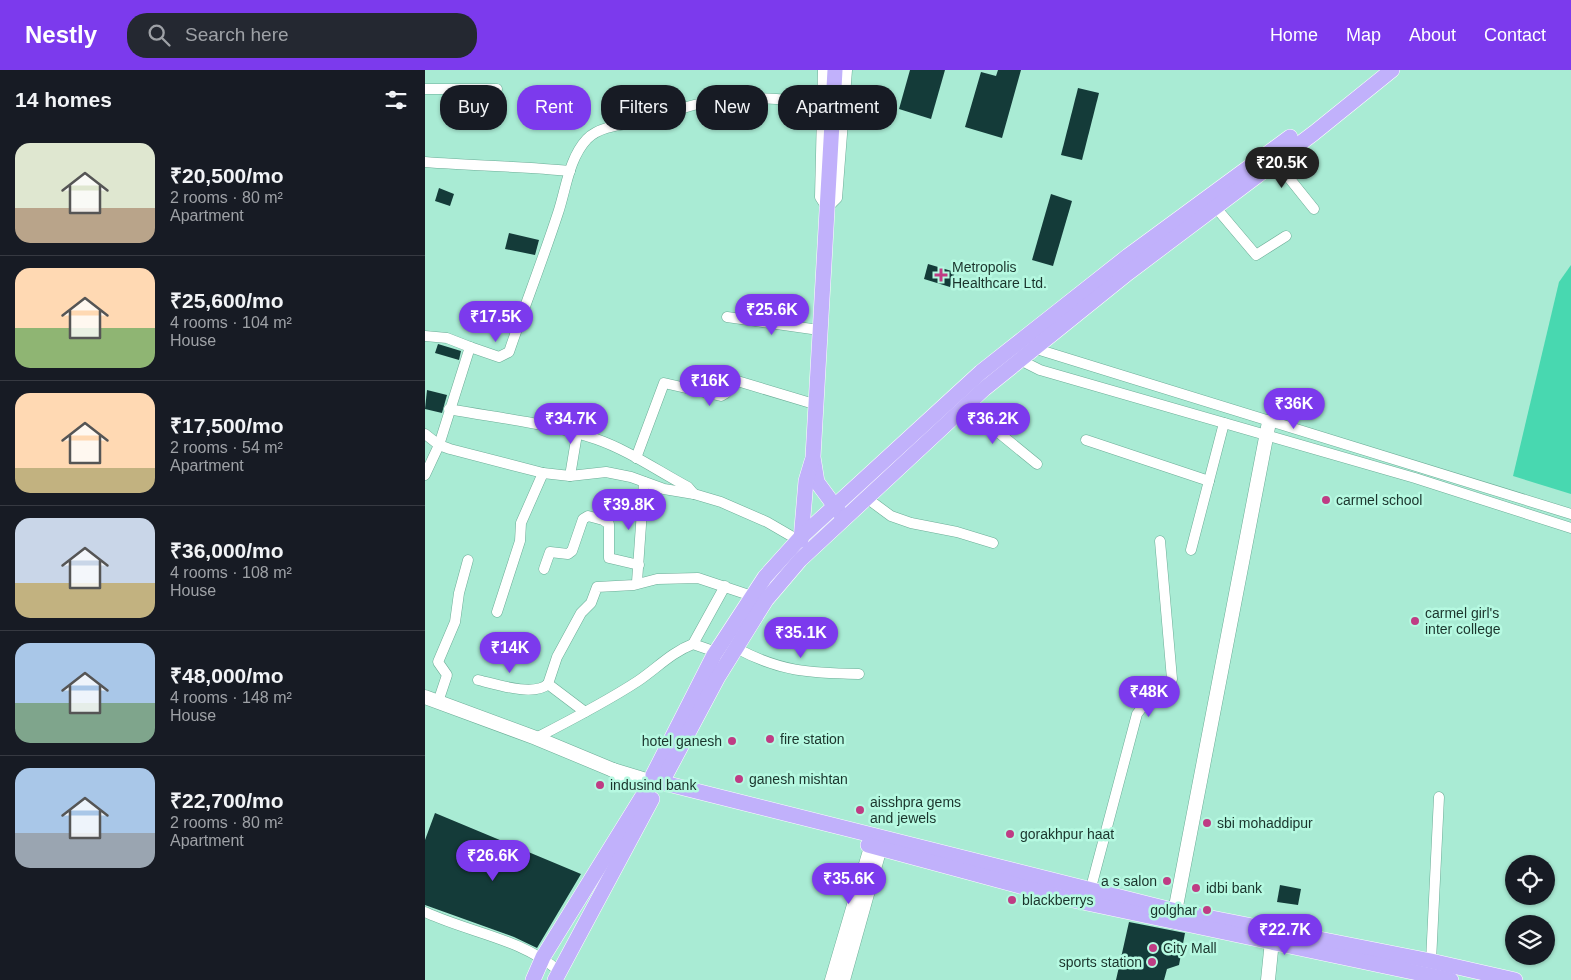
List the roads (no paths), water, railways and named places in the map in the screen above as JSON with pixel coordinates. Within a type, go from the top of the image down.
[{"type":"main road","points":[[835,70],[814,404],[813,457],[817,482],[845,520]]},
{"type":"main road","points":[[1273,157],[1376,70]]},
{"type":"main road","points":[[557,975],[654,785],[716,652],[765,577],[799,538],[834,504],[1013,356],[1212,202],[1393,70]]},
{"type":"main road","points":[[533,980],[543,957],[654,785],[766,600],[801,560],[966,406],[1013,356]]},
{"type":"main road","points":[[801,560],[799,538],[806,481],[813,457]]},
{"type":"main road","points":[[654,785],[1174,917],[1272,936],[1431,960],[1515,980]]},
{"type":"main road","points":[[1272,936],[1451,980]]},
{"type":"street","points":[[823,70],[823,85]]},
{"type":"street","points":[[821,130],[820,197],[827,208],[837,198],[847,70]]},
{"type":"street","points":[[425,89],[440,89]]},
{"type":"street","points":[[425,336],[447,338],[499,358],[509,352],[558,212],[570,171],[580,148],[595,133],[694,105],[739,99],[778,100]]},
{"type":"street","points":[[1273,157],[1315,209]]},
{"type":"street","points":[[425,162],[491,167],[513,165],[570,171]]},
{"type":"street","points":[[1212,202],[1256,256],[1286,236]]},
{"type":"street","points":[[727,317],[819,330]]},
{"type":"street","points":[[1027,345],[1415,478],[1571,528]]},
{"type":"street","points":[[425,475],[439,445],[470,347]]},
{"type":"street","points":[[1013,356],[1040,370],[1224,423],[1268,428],[1571,514]]},
{"type":"street","points":[[635,458],[664,383],[721,396],[726,393],[731,381],[734,380],[814,404]]},
{"type":"street","points":[[966,406],[1037,464]]},
{"type":"street","points":[[449,409],[577,434],[616,447],[688,487],[694,494]]},
{"type":"street","points":[[1191,550],[1224,423]]},
{"type":"street","points":[[1174,917],[1268,428]]},
{"type":"street","points":[[425,434],[439,445],[543,473],[570,476],[606,472],[665,489],[694,494],[721,502],[799,538]]},
{"type":"street","points":[[570,476],[577,434]]},
{"type":"street","points":[[1086,440],[1209,481]]},
{"type":"street","points":[[497,612],[520,541],[521,523],[543,473]]},
{"type":"street","points":[[637,582],[645,482]]},
{"type":"street","points":[[867,499],[891,516],[911,523],[957,532],[993,543]]},
{"type":"street","points":[[544,569],[550,552],[571,553],[583,519],[587,516],[603,520],[609,524],[609,558],[639,565]]},
{"type":"street","points":[[1088,896],[1137,714],[1147,701],[1170,684],[1172,679],[1160,541]]},
{"type":"street","points":[[468,560],[459,593],[455,622],[438,662],[447,675],[431,700],[536,738],[654,785]]},
{"type":"street","points":[[478,680],[533,690],[544,688],[548,684],[557,657],[581,613],[591,603],[597,587],[634,585],[637,582],[657,579],[698,578],[752,596]]},
{"type":"street","points":[[536,738],[639,680],[677,652],[693,644],[725,586]]},
{"type":"street","points":[[693,644],[716,652]]},
{"type":"street","points":[[736,648],[785,669],[807,673],[859,674]]},
{"type":"street","points":[[548,684],[585,712]]},
{"type":"street","points":[[1431,960],[1439,797]]},
{"type":"street","points":[[832,980],[877,842]]},
{"type":"street","points":[[843,980],[877,842]]},
{"type":"street","points":[[425,912],[451,924],[513,943],[543,957],[557,975]]},
{"type":"street","points":[[1268,980],[1272,936]]},
{"type":"place","name":"Metropolis Healthcare Ltd.","points":[[941,275]]},
{"type":"place","name":"carmel school","points":[[1326,500]]},
{"type":"place","name":"carmel girl's inter college","points":[[1415,621]]},
{"type":"place","name":"fire station","points":[[770,739]]},
{"type":"place","name":"hotel ganesh","points":[[732,741]]},
{"type":"place","name":"ganesh mishtan","points":[[739,779]]},
{"type":"place","name":"indusind bank","points":[[600,785]]},
{"type":"place","name":"aisshpra gems and jewels","points":[[860,810]]},
{"type":"place","name":"sbi mohaddipur","points":[[1207,823]]},
{"type":"place","name":"gorakhpur haat","points":[[1010,834]]},
{"type":"place","name":"a s salon","points":[[1167,881]]},
{"type":"place","name":"idbi bank","points":[[1196,888]]},
{"type":"place","name":"blackberrys","points":[[1012,900]]},
{"type":"place","name":"golghar","points":[[1207,910]]},
{"type":"place","name":"City Mall","points":[[1153,948]]},
{"type":"place","name":"sports station","points":[[1152,962]]}]
